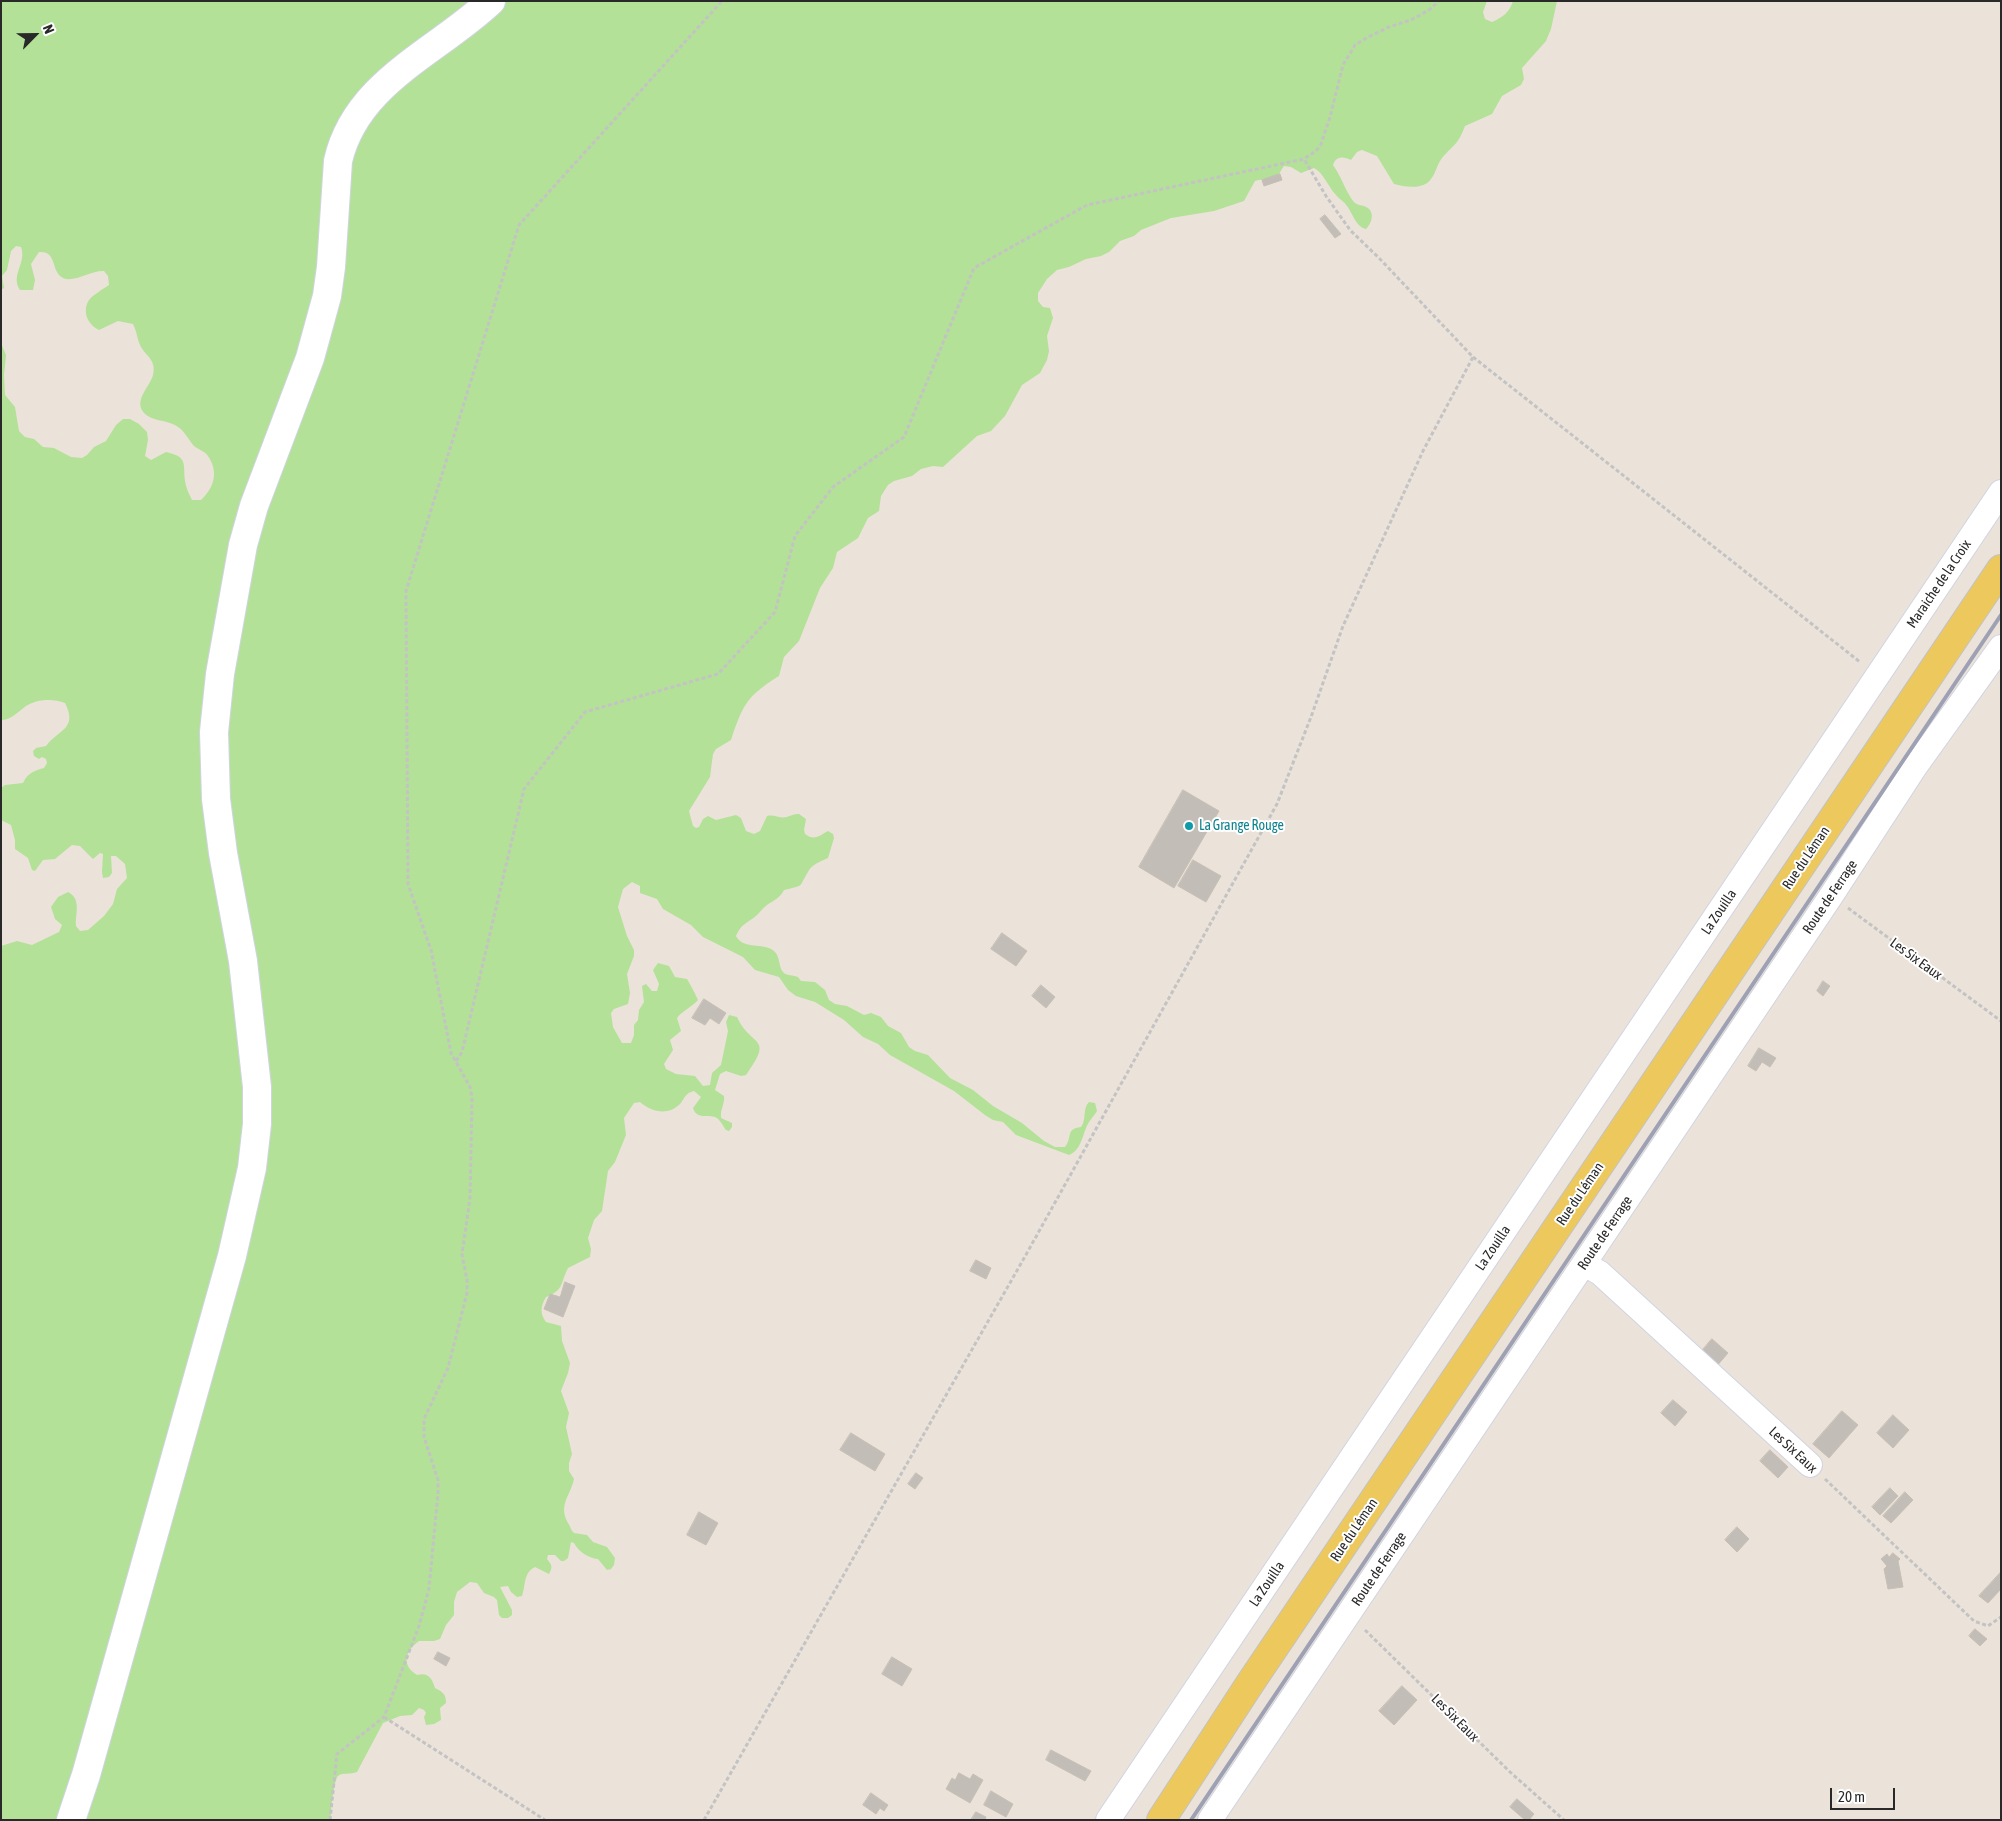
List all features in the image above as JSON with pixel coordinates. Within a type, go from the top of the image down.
[{"type":"main road","name":"Rue du Léman","points":[[1161,1820],[1257,1674],[2001,569]]},
{"type":"street","points":[[71,1820],[86,1776],[232,1256],[252,1168],[256,1132],[257,1087],[255,1062],[243,961],[223,853],[216,799],[214,732],[220,674],[243,545],[254,506],[310,358],[320,326],[331,266],[337,169],[342,143],[350,126],[375,92],[475,16],[491,1]]},
{"type":"street","name":"Maraiche de la Croix","points":[[1877,675],[2001,492]]},
{"type":"street","name":"Route de Ferrage","points":[[1210,1820],[1831,896],[1915,767],[2001,647]]},
{"type":"street","name":"La Zouilla","points":[[1108,1820],[1877,675]]},
{"type":"street","name":"Les Six Eaux","points":[[1584,1264],[1600,1273],[1810,1464]]},
{"type":"path","points":[[330,1820],[337,1754],[384,1718],[419,1626],[429,1588],[437,1513],[438,1480],[424,1437],[424,1419],[448,1368],[467,1293],[467,1280],[462,1254],[470,1198],[472,1098],[470,1087],[451,1053],[431,950],[408,884],[406,592],[519,225],[722,1]]},
{"type":"path","points":[[456,1061],[462,1052],[524,789],[585,712],[718,674],[775,612],[795,536],[833,487],[904,437],[974,268],[1088,205],[1304,159],[1316,151],[1320,144],[1330,117],[1343,65],[1355,45],[1382,30],[1411,20],[1430,10],[1439,1]]},
{"type":"path","points":[[1304,159],[1326,196],[1350,230],[1379,258],[1473,358],[1877,675]]},
{"type":"path","points":[[704,1820],[1036,1237],[1277,804],[1311,717],[1343,626],[1423,451],[1473,358]]},
{"type":"path","name":"Les Six Eaux","points":[[1831,896],[2001,1021]]},
{"type":"path","name":"Les Six Eaux","points":[[1810,1464],[1974,1622],[1988,1626],[2001,1617]]},
{"type":"path","name":"Les Six Eaux","points":[[1345,1619],[1370,1634],[1510,1772],[1564,1820]]},
{"type":"path","points":[[384,1718],[546,1820]]},
{"type":"green space","points":[[1,1],[1487,1],[1483,12],[1485,19],[1492,22],[1510,9],[1513,1],[1557,1],[1551,29],[1546,41],[1522,68],[1524,79],[1521,85],[1502,96],[1492,114],[1465,126],[1458,141],[1442,158],[1433,177],[1424,185],[1414,187],[1394,184],[1377,156],[1362,150],[1357,152],[1351,160],[1343,157],[1336,160],[1333,165],[1353,201],[1368,208],[1371,212],[1371,220],[1366,229],[1357,223],[1346,204],[1333,192],[1317,170],[1314,168],[1301,173],[1291,167],[1284,166],[1275,180],[1255,181],[1244,201],[1214,211],[1171,218],[1120,241],[1109,252],[1101,256],[1086,259],[1057,270],[1047,279],[1038,293],[1038,301],[1043,307],[1050,308],[1053,318],[1047,336],[1049,351],[1047,360],[1040,373],[1022,385],[1005,416],[991,431],[977,436],[943,467],[933,466],[921,469],[912,476],[894,481],[888,485],[881,496],[879,511],[868,518],[858,538],[837,552],[833,568],[820,588],[799,641],[784,657],[779,676],[753,696],[743,709],[731,740],[716,749],[713,754],[710,777],[689,811],[693,826],[696,828],[708,816],[716,820],[736,815],[741,818],[746,831],[754,834],[760,831],[767,816],[784,817],[799,814],[806,819],[804,830],[808,836],[816,837],[828,831],[833,834],[834,838],[828,858],[811,867],[800,885],[784,890],[779,897],[743,925],[736,936],[743,943],[766,947],[774,951],[784,973],[798,977],[801,981],[815,982],[825,990],[829,1000],[835,1004],[847,1006],[864,1015],[871,1013],[881,1017],[888,1026],[901,1033],[909,1047],[928,1055],[950,1078],[973,1090],[993,1106],[1022,1123],[1044,1141],[1055,1147],[1065,1147],[1071,1132],[1081,1127],[1089,1102],[1095,1103],[1097,1111],[1087,1126],[1078,1147],[1069,1155],[1016,1135],[1003,1122],[993,1120],[954,1091],[890,1055],[878,1044],[863,1037],[844,1020],[815,1002],[796,996],[788,990],[779,977],[755,970],[743,957],[703,937],[691,925],[663,909],[657,899],[640,893],[640,886],[632,882],[623,889],[618,907],[627,936],[634,950],[634,956],[627,974],[630,993],[628,1004],[614,1009],[611,1013],[613,1027],[622,1043],[631,1043],[634,1035],[634,1025],[638,1020],[639,1010],[644,1002],[642,986],[646,984],[652,991],[657,991],[659,984],[653,970],[658,963],[669,966],[675,977],[687,979],[698,1000],[677,1018],[681,1031],[670,1040],[673,1050],[664,1064],[666,1069],[676,1074],[695,1076],[703,1086],[710,1085],[712,1073],[721,1065],[728,1031],[726,1022],[729,1015],[737,1017],[748,1034],[760,1047],[755,1062],[746,1075],[741,1076],[726,1071],[720,1074],[715,1090],[724,1096],[721,1118],[732,1123],[729,1131],[726,1130],[717,1118],[700,1115],[695,1112],[693,1108],[701,1097],[694,1091],[687,1094],[675,1108],[665,1111],[654,1110],[640,1102],[634,1103],[624,1118],[626,1135],[615,1162],[608,1171],[602,1211],[594,1220],[588,1238],[591,1249],[590,1257],[568,1268],[559,1289],[546,1297],[543,1304],[542,1313],[546,1322],[561,1326],[562,1341],[570,1363],[561,1391],[569,1413],[566,1427],[572,1454],[569,1471],[574,1479],[564,1506],[565,1517],[574,1533],[587,1535],[593,1542],[607,1547],[615,1558],[614,1565],[611,1569],[607,1570],[598,1559],[584,1554],[571,1542],[568,1558],[564,1561],[561,1561],[555,1555],[548,1555],[547,1559],[551,1566],[549,1574],[535,1567],[528,1573],[522,1596],[517,1597],[508,1586],[500,1587],[512,1610],[512,1615],[508,1618],[502,1618],[499,1615],[497,1600],[484,1593],[477,1583],[470,1582],[457,1592],[454,1602],[454,1615],[446,1625],[440,1639],[419,1641],[411,1649],[407,1658],[412,1671],[417,1675],[427,1675],[435,1688],[445,1695],[446,1703],[440,1708],[441,1720],[434,1724],[426,1725],[424,1717],[426,1713],[419,1708],[412,1715],[400,1716],[383,1723],[357,1772],[338,1776],[335,1783],[331,1820],[1,1820],[1,946],[17,941],[32,945],[59,932],[62,925],[55,919],[51,907],[58,897],[68,892],[75,899],[77,907],[76,926],[80,931],[88,930],[104,916],[113,904],[117,889],[127,878],[125,864],[116,856],[111,856],[112,873],[109,877],[103,878],[103,854],[100,853],[93,859],[80,846],[72,845],[55,859],[43,860],[35,871],[32,870],[28,858],[15,849],[11,825],[1,820],[1,788],[5,785],[23,783],[31,773],[44,768],[47,763],[46,759],[42,757],[39,759],[34,756],[33,751],[36,748],[46,746],[65,728],[69,718],[65,703],[45,700],[30,704],[11,717],[1,720],[1,343],[6,355],[5,395],[15,407],[19,431],[25,437],[34,439],[43,447],[54,448],[71,457],[82,458],[94,447],[106,441],[116,425],[123,419],[130,419],[147,432],[148,440],[145,456],[151,460],[166,452],[181,459],[184,465],[186,486],[192,500],[201,500],[212,485],[214,474],[208,456],[193,445],[181,429],[171,423],[147,416],[141,408],[141,398],[154,370],[152,361],[140,345],[133,324],[118,321],[99,330],[89,321],[86,308],[89,300],[109,285],[108,276],[104,271],[94,272],[78,278],[63,278],[56,271],[52,258],[45,253],[39,252],[31,264],[35,280],[33,290],[20,290],[17,285],[17,279],[22,253],[21,247],[16,246],[11,251],[7,270],[2,276],[4,288],[1,290]]},
{"type":"building","points":[[1280,174],[1282,180],[1264,186],[1262,180]]},
{"type":"building","points":[[1325,215],[1341,234],[1335,238],[1320,219]]},
{"type":"building","points":[[1183,790],[1219,811],[1174,888],[1139,867]]},
{"type":"building","points":[[1193,860],[1221,876],[1206,902],[1178,886]]},
{"type":"building","points":[[1002,933],[1027,951],[1016,966],[991,949]]},
{"type":"building","points":[[1823,981],[1830,986],[1823,996],[1817,991]]},
{"type":"building","points":[[1041,985],[1055,997],[1046,1008],[1032,996]]},
{"type":"building","points":[[704,999],[726,1013],[719,1024],[710,1018],[705,1025],[692,1018]]},
{"type":"building","points":[[1759,1048],[1776,1058],[1770,1067],[1762,1062],[1756,1071],[1748,1066]]},
{"type":"building","points":[[976,1260],[991,1268],[986,1279],[970,1271]]},
{"type":"building","points":[[565,1282],[575,1286],[563,1317],[544,1309],[550,1294],[560,1297]]},
{"type":"building","points":[[1712,1339],[1728,1353],[1716,1367],[1700,1353]]},
{"type":"building","points":[[1673,1400],[1687,1412],[1675,1426],[1661,1413]]},
{"type":"building","points":[[1842,1411],[1858,1425],[1829,1458],[1813,1444]]},
{"type":"building","points":[[1893,1415],[1909,1430],[1893,1448],[1877,1433]]},
{"type":"building","points":[[851,1433],[885,1454],[875,1471],[840,1450]]},
{"type":"building","points":[[1770,1450],[1788,1467],[1778,1478],[1760,1461]]},
{"type":"building","points":[[916,1473],[923,1478],[915,1489],[908,1484]]},
{"type":"building","points":[[1890,1488],[1898,1496],[1880,1515],[1872,1507]]},
{"type":"building","points":[[1905,1492],[1913,1500],[1891,1523],[1883,1516]]},
{"type":"building","points":[[699,1512],[718,1523],[706,1545],[687,1535]]},
{"type":"building","points":[[1737,1527],[1749,1539],[1737,1552],[1725,1540]]},
{"type":"building","points":[[1893,1553],[1900,1559],[1898,1561],[1903,1587],[1888,1589],[1884,1569],[1887,1566],[1881,1559],[1887,1554],[1889,1557]]},
{"type":"building","points":[[2001,1572],[2001,1589],[1988,1603],[1979,1596]]},
{"type":"building","points":[[1975,1629],[1987,1639],[1980,1646],[1969,1636]]},
{"type":"building","points":[[438,1652],[450,1658],[446,1666],[434,1659]]},
{"type":"building","points":[[892,1657],[912,1669],[902,1686],[882,1674]]},
{"type":"building","points":[[1402,1686],[1417,1700],[1394,1725],[1379,1711]]},
{"type":"building","points":[[1051,1750],[1091,1771],[1085,1781],[1046,1760]]},
{"type":"building","points":[[959,1773],[970,1779],[973,1774],[983,1780],[970,1803],[946,1789],[952,1778],[955,1780]]},
{"type":"building","points":[[991,1791],[1013,1804],[1006,1817],[984,1805]]},
{"type":"building","points":[[871,1793],[888,1805],[884,1811],[880,1808],[876,1814],[863,1805]]},
{"type":"building","points":[[1517,1799],[1534,1814],[1529,1820],[1525,1820],[1510,1807]]},
{"type":"building","points":[[976,1812],[986,1817],[985,1820],[971,1820]]},
{"type":"railway","points":[[1191,1820],[2001,615]]},
{"type":"place","name":"La Grange Rouge","points":[[1189,826]]}]
